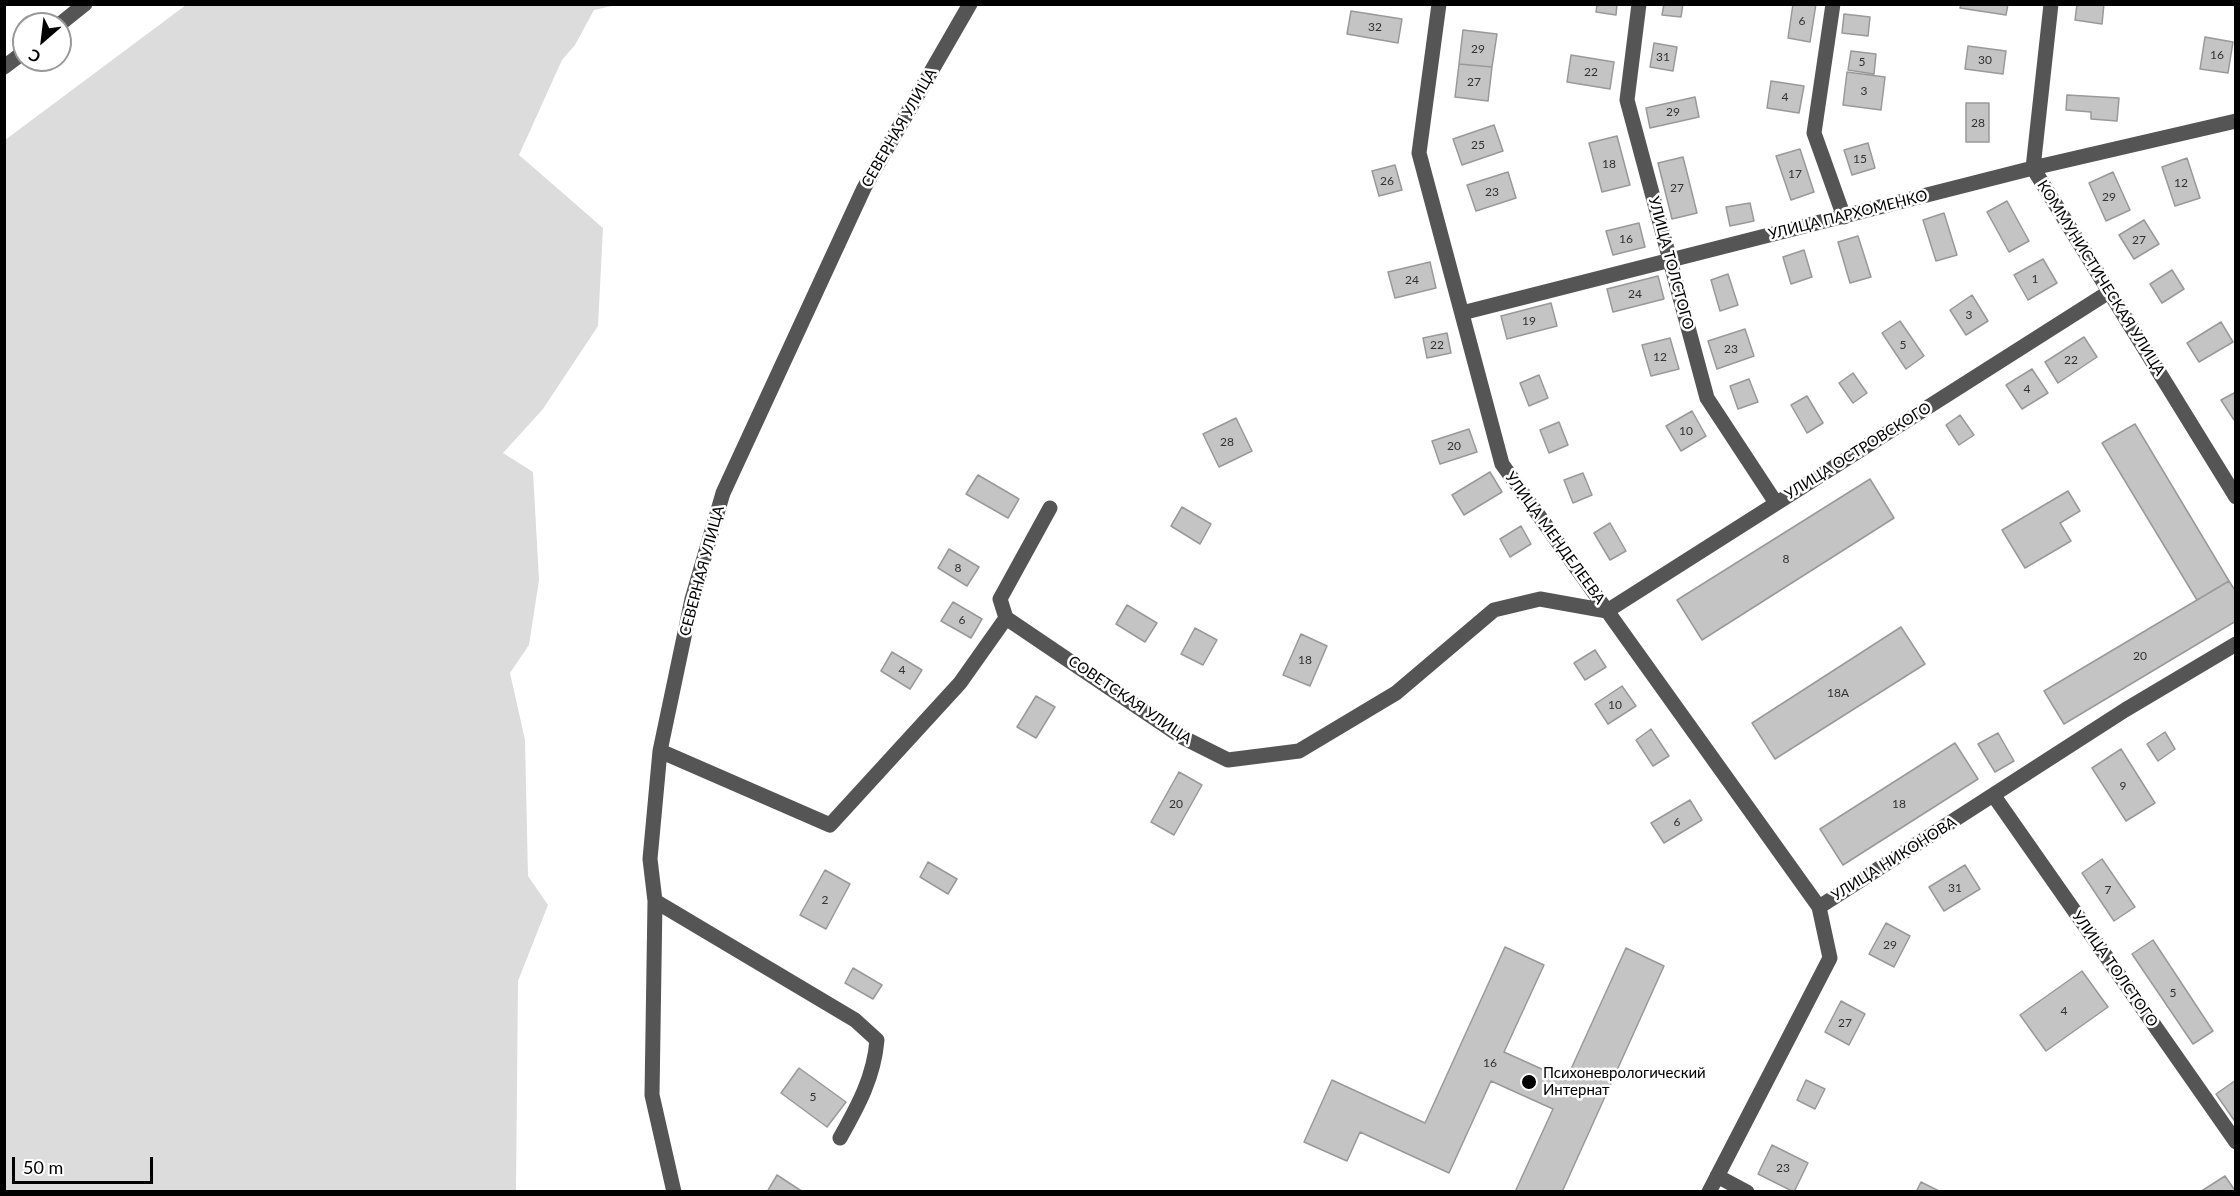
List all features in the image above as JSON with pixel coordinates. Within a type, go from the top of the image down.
[{"type":"street","points":[[72,14],[85,4]]},
{"type":"street","name":"СЕВЕРНАЯ УЛИЦА","points":[[674,1191],[652,1095],[655,901],[650,860],[660,751],[692,599],[723,493],[864,188],[970,4]]},
{"type":"street","name":"УЛИЦА МЕНДЕЛЕЕВА","points":[[1439,4],[1419,153],[1502,464],[1819,907]]},
{"type":"street","name":"УЛИЦА ТОЛСТОГО","points":[[1639,4],[1627,100],[1707,398],[1776,503]]},
{"type":"street","points":[[1833,4],[1814,133],[1844,217]]},
{"type":"street","name":"КОММУНИСТИЧЕСКАЯ УЛИЦА","points":[[2051,4],[2033,168],[2235,496]]},
{"type":"street","name":"УЛИЦА ПАРХОМЕНКО","points":[[1462,313],[2033,168],[2235,122]]},
{"type":"street","name":"УЛИЦА ОСТРОВСКОГО","points":[[1607,611],[2109,292]]},
{"type":"street","points":[[660,751],[830,825],[960,683],[1006,618],[1000,598],[1050,508]]},
{"type":"street","name":"СОВЕТСКАЯ УЛИЦА","points":[[1006,618],[1182,737],[1228,760],[1299,751],[1396,693],[1494,610],[1540,599],[1607,611]]},
{"type":"street","name":"УЛИЦА НИКОНОВА","points":[[1709,1191],[1830,958],[1819,907],[2125,710],[2235,644]]},
{"type":"street","name":"УЛИЦА ТОЛСТОГО","points":[[1994,796],[2235,1142]]},
{"type":"street","points":[[655,901],[855,1020],[877,1040],[875,1066],[840,1138]]},
{"type":"street","points":[[1717,1176],[1747,1191]]},
{"type":"shaded area","points":[[186,5],[616,5],[594,10],[575,45],[562,60],[519,155],[603,228],[598,326],[543,409],[503,453],[533,472],[539,580],[529,645],[510,673],[525,740],[528,876],[548,905],[518,981],[516,1191],[5,1191],[5,140]]},
{"type":"building","points":[[1597,4],[1617,4],[1616,15],[1596,12]]},
{"type":"building","points":[[1664,4],[1683,4],[1681,17],[1662,15]]},
{"type":"building","points":[[1793,4],[1816,4],[1810,42],[1788,38]]},
{"type":"building","points":[[1961,4],[2008,4],[2006,15],[1960,8]]},
{"type":"building","points":[[2077,4],[2104,4],[2102,24],[2075,20]]},
{"type":"building","points":[[1351,11],[1402,19],[1398,43],[1347,34]]},
{"type":"building","points":[[1844,14],[1870,17],[1868,36],[1842,33]]},
{"type":"building","points":[[1463,30],[1497,34],[1492,67],[1459,64]]},
{"type":"building","points":[[2205,37],[2233,42],[2228,73],[2200,69]]},
{"type":"building","points":[[1654,43],[1677,47],[1673,71],[1650,67]]},
{"type":"building","points":[[1968,46],[2006,51],[2003,74],[1965,69]]},
{"type":"building","points":[[1851,51],[1876,54],[1874,74],[1848,70]]},
{"type":"building","points":[[1571,55],[1614,62],[1610,89],[1567,82]]},
{"type":"building","points":[[1459,64],[1492,67],[1488,101],[1455,97]]},
{"type":"building","points":[[1847,72],[1885,77],[1881,110],[1843,105]]},
{"type":"building","points":[[1771,81],[1804,86],[1799,113],[1767,108]]},
{"type":"building","points":[[2067,95],[2119,98],[2117,121],[2091,119],[2091,112],[2066,110]]},
{"type":"building","points":[[1695,97],[1699,117],[1650,128],[1646,108]]},
{"type":"building","points":[[1966,103],[1989,103],[1989,142],[1966,142]]},
{"type":"building","points":[[1494,125],[1503,151],[1462,165],[1453,139]]},
{"type":"building","points":[[1617,136],[1630,185],[1602,192],[1589,143]]},
{"type":"building","points":[[1868,143],[1875,168],[1852,175],[1844,150]]},
{"type":"building","points":[[1800,149],[1814,192],[1791,200],[1776,156]]},
{"type":"building","points":[[1683,157],[1697,213],[1672,219],[1658,163]]},
{"type":"building","points":[[2187,158],[2200,198],[2175,206],[2162,167]]},
{"type":"building","points":[[1395,165],[1402,190],[1379,196],[1372,171]]},
{"type":"building","points":[[1508,172],[1516,198],[1476,211],[1467,185]]},
{"type":"building","points":[[2113,172],[2130,210],[2106,221],[2089,183]]},
{"type":"building","points":[[2007,201],[2029,241],[2009,252],[1987,212]]},
{"type":"building","points":[[1750,203],[1754,221],[1730,226],[1726,207]]},
{"type":"building","points":[[1944,213],[1957,255],[1936,261],[1923,220]]},
{"type":"building","points":[[2144,220],[2159,244],[2134,259],[2119,235]]},
{"type":"building","points":[[1639,223],[1645,247],[1613,255],[1606,231]]},
{"type":"building","points":[[1858,236],[1871,277],[1850,283],[1838,242]]},
{"type":"building","points":[[1804,250],[1812,277],[1791,284],[1783,257]]},
{"type":"building","points":[[2043,259],[2057,283],[2028,300],[2014,275]]},
{"type":"building","points":[[1430,262],[1436,288],[1395,298],[1388,272]]},
{"type":"building","points":[[2172,270],[2184,289],[2162,303],[2150,284]]},
{"type":"building","points":[[1728,274],[1738,305],[1720,311],[1711,280]]},
{"type":"building","points":[[1658,276],[1664,299],[1613,312],[1607,289]]},
{"type":"building","points":[[1972,295],[1988,321],[1966,335],[1950,310]]},
{"type":"building","points":[[1551,303],[1557,326],[1507,339],[1501,316]]},
{"type":"building","points":[[1900,321],[1924,356],[1906,369],[1882,333]]},
{"type":"building","points":[[2221,322],[2233,342],[2199,362],[2187,343]]},
{"type":"building","points":[[1745,329],[1754,356],[1717,369],[1708,341]]},
{"type":"building","points":[[1447,333],[1451,353],[1427,358],[1423,338]]},
{"type":"building","points":[[2084,337],[2097,357],[2058,383],[2045,362]]},
{"type":"building","points":[[1670,338],[1679,369],[1651,376],[1642,345]]},
{"type":"building","points":[[2032,369],[2048,393],[2022,409],[2006,385]]},
{"type":"building","points":[[1853,373],[1867,393],[1853,403],[1839,383]]},
{"type":"building","points":[[1539,375],[1548,398],[1529,406],[1520,383]]},
{"type":"building","points":[[1749,379],[1758,402],[1738,409],[1730,386]]},
{"type":"building","points":[[2236,392],[2236,418],[2234,420],[2221,400]]},
{"type":"building","points":[[1807,396],[1823,423],[1807,433],[1791,405]]},
{"type":"building","points":[[1692,411],[1706,436],[1681,451],[1666,426]]},
{"type":"building","points":[[1960,415],[1974,435],[1959,445],[1946,425]]},
{"type":"building","points":[[1236,418],[1252,451],[1219,467],[1203,434]]},
{"type":"building","points":[[1559,422],[1568,445],[1549,453],[1540,430]]},
{"type":"building","points":[[2135,424],[2229,581],[2197,600],[2102,443]]},
{"type":"building","points":[[1469,429],[1477,452],[1440,464],[1432,441]]},
{"type":"building","points":[[1490,472],[1502,492],[1464,515],[1452,495]]},
{"type":"building","points":[[1583,473],[1592,495],[1573,503],[1564,480]]},
{"type":"building","points":[[978,475],[1019,499],[1008,518],[966,494]]},
{"type":"building","points":[[1870,479],[1894,518],[1702,640],[1677,600]]},
{"type":"building","points":[[2068,491],[2080,511],[2060,523],[2071,541],[2025,568],[2002,530]]},
{"type":"building","points":[[1182,507],[1211,524],[1200,544],[1171,526]]},
{"type":"building","points":[[1610,523],[1626,551],[1610,560],[1594,533]]},
{"type":"building","points":[[1521,526],[1531,544],[1510,557],[1500,539]]},
{"type":"building","points":[[949,549],[979,567],[967,586],[938,568]]},
{"type":"building","points":[[2229,581],[2236,592],[2236,621],[2064,724],[2044,691]]},
{"type":"building","points":[[953,602],[982,619],[971,638],[941,621]]},
{"type":"building","points":[[1127,605],[1157,623],[1145,642],[1116,624]]},
{"type":"building","points":[[1901,627],[1925,664],[1775,759],[1752,723]]},
{"type":"building","points":[[1195,628],[1217,640],[1203,665],[1181,654]]},
{"type":"building","points":[[1301,634],[1327,646],[1310,686],[1283,675]]},
{"type":"building","points":[[1595,650],[1606,667],[1585,680],[1574,663]]},
{"type":"building","points":[[892,652],[922,670],[910,689],[881,671]]},
{"type":"building","points":[[1622,686],[1636,706],[1608,724],[1595,704]]},
{"type":"building","points":[[1036,696],[1055,707],[1036,738],[1017,727]]},
{"type":"building","points":[[1651,729],[1669,756],[1653,766],[1636,740]]},
{"type":"building","points":[[2165,732],[2175,749],[2158,761],[2147,744]]},
{"type":"building","points":[[1998,733],[2014,761],[1995,772],[1978,744]]},
{"type":"building","points":[[1955,743],[1978,779],[1843,865],[1820,829]]},
{"type":"building","points":[[2121,749],[2155,803],[2126,821],[2092,768]]},
{"type":"building","points":[[1179,772],[1202,785],[1174,835],[1151,822]]},
{"type":"building","points":[[1690,800],[1702,820],[1664,843],[1651,823]]},
{"type":"building","points":[[2102,859],[2135,907],[2114,921],[2082,873]]},
{"type":"building","points":[[928,862],[957,879],[948,894],[920,877]]},
{"type":"building","points":[[1965,865],[1980,889],[1944,911],[1929,887]]},
{"type":"building","points":[[825,870],[850,884],[826,929],[800,915]]},
{"type":"building","points":[[1886,923],[1910,936],[1894,967],[1869,954]]},
{"type":"building","points":[[2153,940],[2213,1031],[2193,1044],[2132,954]]},
{"type":"building","points":[[1505,947],[1544,965],[1504,1052],[1566,1080],[1626,948],[1664,966],[1562,1192],[1515,1192],[1553,1109],[1491,1081],[1449,1173],[1360,1132],[1347,1161],[1304,1142],[1332,1080],[1425,1123]]},
{"type":"building","points":[[853,968],[882,985],[873,999],[845,983]]},
{"type":"building","points":[[2082,971],[2108,1007],[2046,1051],[2020,1015]]},
{"type":"building","points":[[1841,1001],[1865,1014],[1849,1045],[1825,1032]]},
{"type":"building","points":[[799,1068],[846,1102],[827,1127],[781,1093]]},
{"type":"building","points":[[1806,1080],[1825,1089],[1815,1109],[1797,1100]]},
{"type":"building","points":[[2236,1080],[2236,1123],[2216,1094]]},
{"type":"building","points":[[1772,1145],[1808,1163],[1794,1192],[1758,1174]]},
{"type":"building","points":[[777,1175],[803,1192],[767,1192]]},
{"type":"building","points":[[2225,1176],[2236,1192],[2200,1192]]},
{"type":"building","points":[[1921,1182],[1939,1191],[1916,1192]]},
{"type":"place","name":"Психоневрологический Интернат","points":[[1529,1082]]}]
